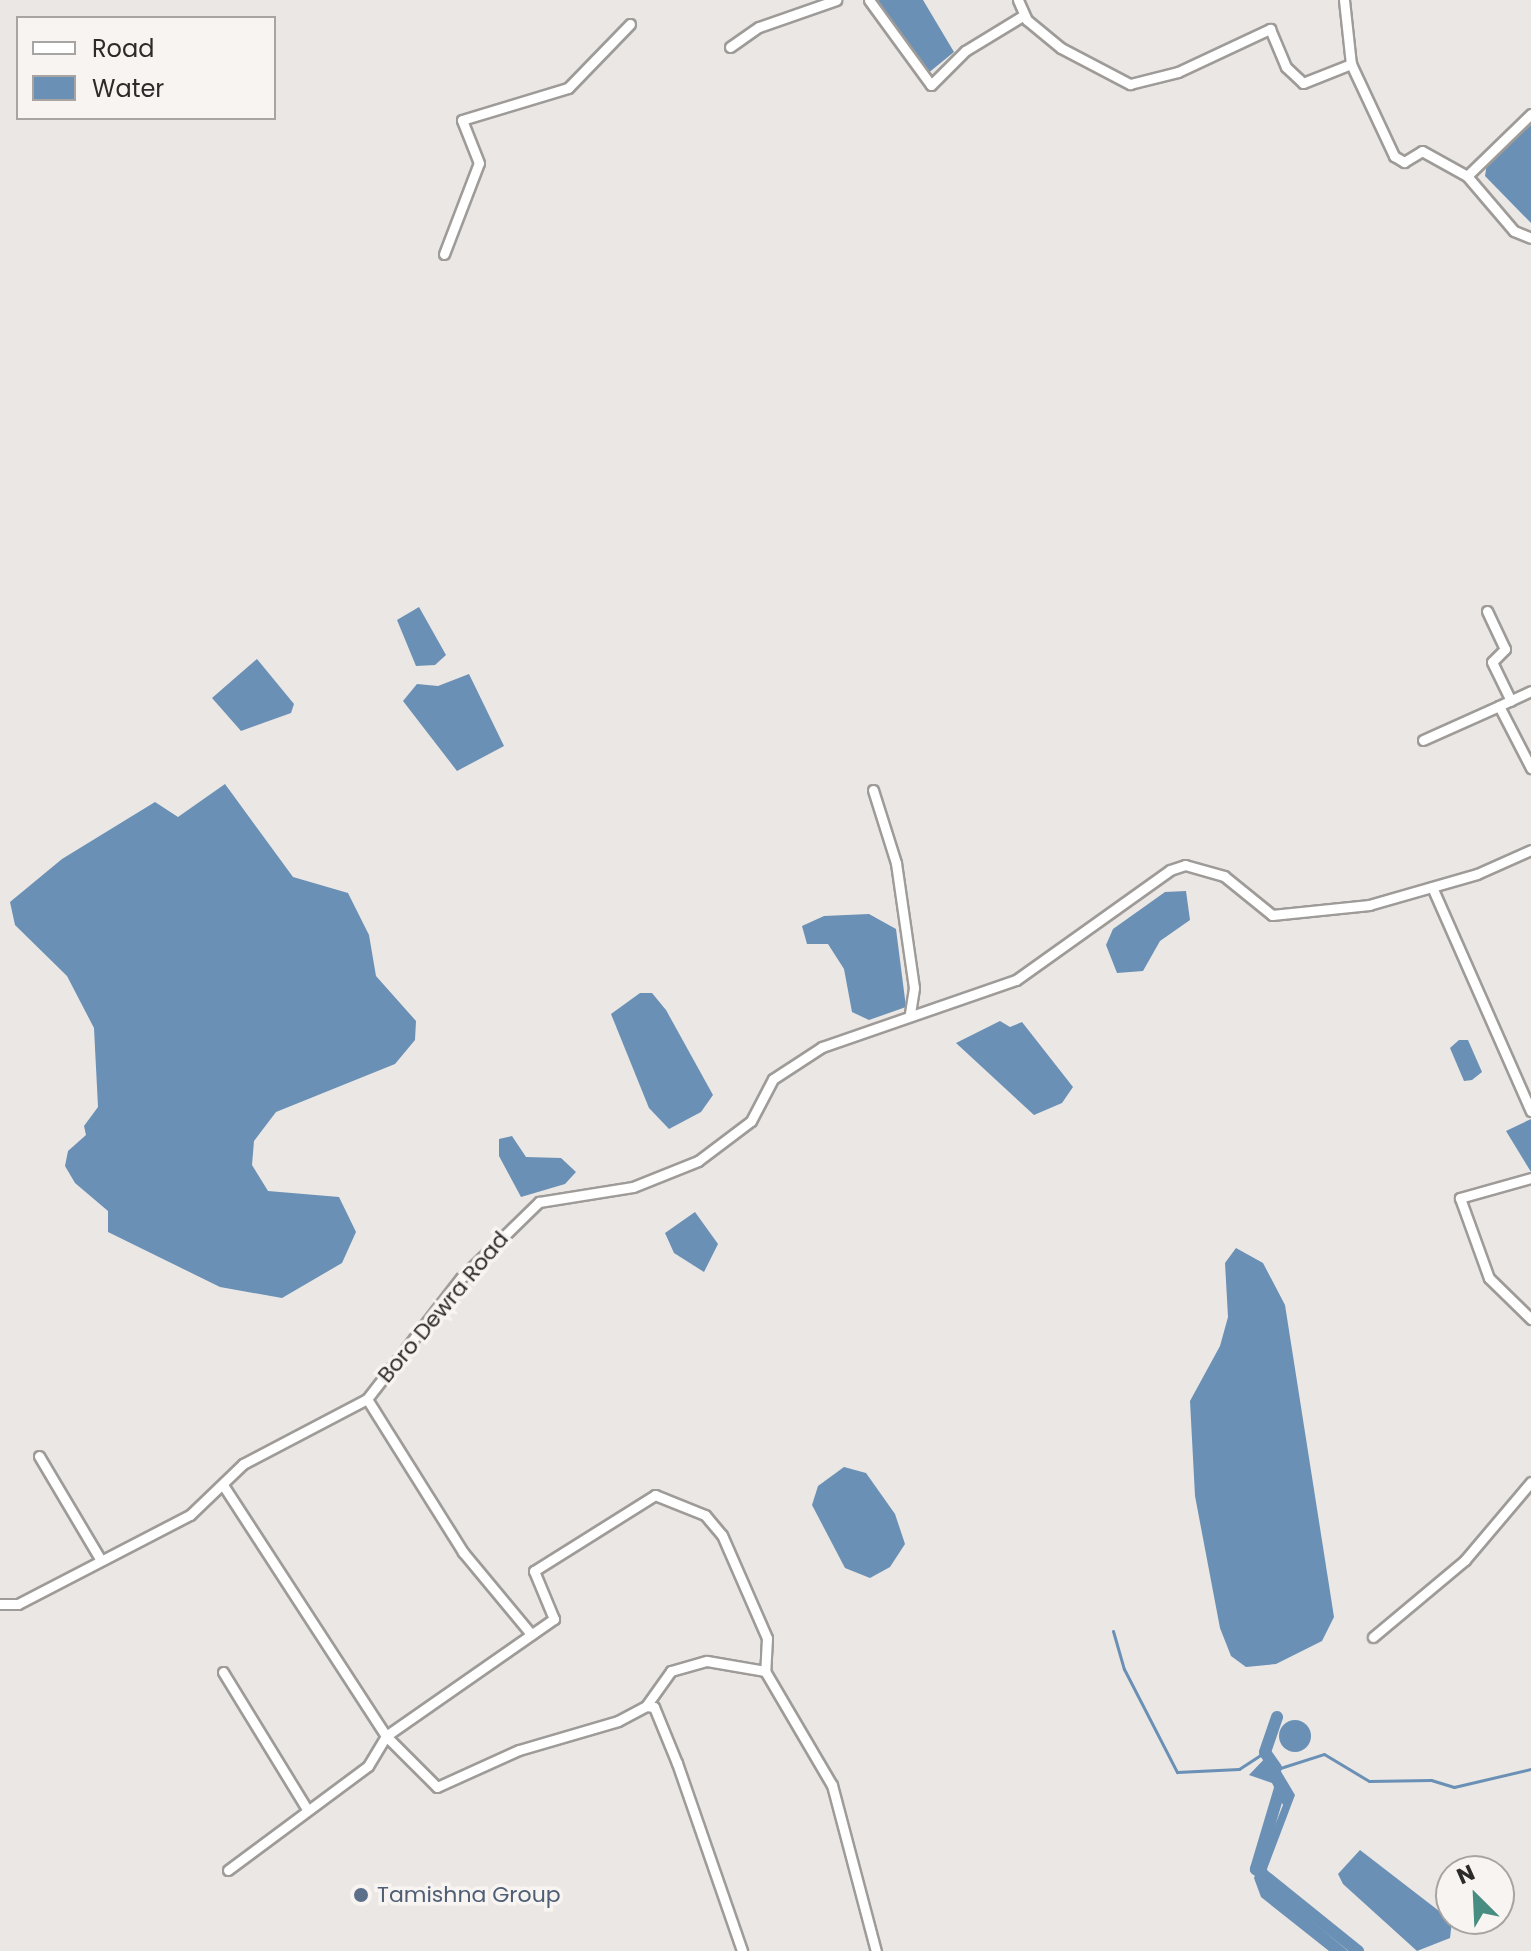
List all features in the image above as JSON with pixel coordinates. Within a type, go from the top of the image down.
[{"type":"street","points":[[730,47],[759,27],[836,0]]},
{"type":"street","points":[[869,0],[931,85],[965,51],[1024,15]]},
{"type":"street","points":[[1018,0],[1024,15],[1061,48],[1130,84],[1178,72],[1270,29],[1286,67],[1303,83],[1351,64]]},
{"type":"street","points":[[1344,0],[1351,64],[1394,156],[1404,162],[1422,151],[1467,176],[1514,231],[1531,238]]},
{"type":"street","points":[[444,254],[479,163],[462,120],[568,88],[630,24]]},
{"type":"street","points":[[1467,176],[1531,114]]},
{"type":"street","points":[[1487,611],[1505,649],[1492,662],[1511,701]]},
{"type":"street","points":[[1423,740],[1531,691]]},
{"type":"street","points":[[1499,706],[1531,768]]},
{"type":"street","points":[[873,790],[896,863],[914,988],[910,1014]]},
{"type":"street","name":"Boro Dewra Road","points":[[0,1604],[18,1604],[99,1557],[190,1515],[243,1464],[367,1399],[461,1278],[539,1202],[633,1187],[698,1161],[751,1121],[773,1079],[822,1047],[910,1014],[1016,980],[1105,911],[1185,865],[1224,876],[1272,915],[1369,905],[1432,887],[1531,850]]},
{"type":"street","points":[[1432,887],[1531,1111]]},
{"type":"street","points":[[1531,1178],[1460,1198],[1489,1278],[1531,1319]]},
{"type":"street","points":[[367,1399],[463,1552],[531,1634]]},
{"type":"street","points":[[39,1456],[99,1557]]},
{"type":"street","points":[[1373,1637],[1465,1560],[1531,1482]]},
{"type":"street","points":[[223,1485],[386,1736],[437,1787],[646,1706],[654,1707],[677,1763],[742,1951]]},
{"type":"street","points":[[228,1870],[368,1766],[386,1736],[554,1619],[534,1571],[578,1537],[665,1493],[705,1515],[722,1535],[768,1643],[765,1671],[832,1785],[876,1951]]},
{"type":"street","points":[[646,1706],[671,1671],[707,1661],[765,1671]]},
{"type":"street","points":[[223,1672],[307,1809]]},
{"type":"water","points":[[878,0],[923,0],[954,52],[927,74]]},
{"type":"water","points":[[1531,125],[1531,223],[1485,176],[1487,163]]},
{"type":"water","points":[[419,607],[446,655],[435,665],[416,666],[397,620]]},
{"type":"water","points":[[257,659],[294,704],[291,713],[241,731],[212,698]]},
{"type":"water","points":[[469,674],[504,746],[457,771],[403,701],[417,684],[438,686]]},
{"type":"water","points":[[225,784],[293,877],[348,893],[369,935],[376,976],[416,1021],[415,1040],[395,1064],[276,1112],[254,1141],[252,1165],[268,1191],[339,1197],[356,1232],[342,1263],[282,1298],[220,1287],[108,1232],[108,1211],[75,1183],[65,1166],[68,1151],[86,1135],[84,1126],[98,1107],[94,1028],[67,976],[15,925],[10,902],[62,859],[155,802],[178,817]]},
{"type":"water","points":[[1186,891],[1190,920],[1160,941],[1143,971],[1117,973],[1106,945],[1113,929],[1165,892]]},
{"type":"water","points":[[869,914],[896,929],[906,1007],[869,1020],[852,1012],[844,969],[828,944],[807,944],[802,926],[824,916]]},
{"type":"water","points":[[640,993],[652,993],[666,1010],[713,1095],[701,1112],[669,1129],[649,1108],[611,1014]]},
{"type":"water","points":[[1000,1021],[1010,1027],[1022,1022],[1073,1087],[1062,1103],[1034,1115],[956,1043]]},
{"type":"water","points":[[1459,1040],[1468,1040],[1482,1072],[1472,1080],[1464,1081],[1450,1048]]},
{"type":"water","points":[[1531,1119],[1531,1172],[1506,1131]]},
{"type":"water","points":[[512,1136],[526,1157],[561,1158],[576,1172],[565,1184],[521,1197],[499,1156],[499,1139]]},
{"type":"water","points":[[695,1212],[718,1244],[704,1272],[674,1253],[665,1233]]},
{"type":"water","points":[[1236,1248],[1263,1263],[1285,1305],[1334,1617],[1322,1641],[1276,1664],[1246,1667],[1231,1656],[1220,1628],[1195,1496],[1190,1401],[1220,1346],[1228,1317],[1225,1263]]},
{"type":"water","points":[[844,1467],[866,1473],[895,1514],[905,1544],[890,1567],[870,1578],[845,1568],[812,1505],[818,1486]]},
{"type":"water","points":[[1295,1720],[1307,1724],[1311,1736],[1307,1748],[1295,1752],[1283,1748],[1279,1736],[1283,1724]]},
{"type":"water","points":[[1270,1753],[1295,1795],[1267,1869],[1271,1887],[1348,1951],[1329,1951],[1261,1897],[1254,1878],[1283,1805],[1272,1783],[1249,1775]]},
{"type":"water","points":[[1360,1850],[1435,1908],[1435,1935],[1450,1935],[1450,1938],[1417,1951],[1343,1884],[1338,1874]]},
{"type":"waterway","points":[[1113,1631],[1124,1669],[1177,1772],[1239,1769],[1265,1752]]},
{"type":"waterway","points":[[1276,1768],[1265,1752],[1277,1717]]},
{"type":"waterway","points":[[1277,1769],[1324,1754],[1369,1781],[1431,1780],[1454,1787],[1531,1769]]},
{"type":"waterway","points":[[1281,1785],[1256,1869],[1358,1951]]},
{"type":"place","name":"Tamishna Group","points":[[361,1895]]}]
